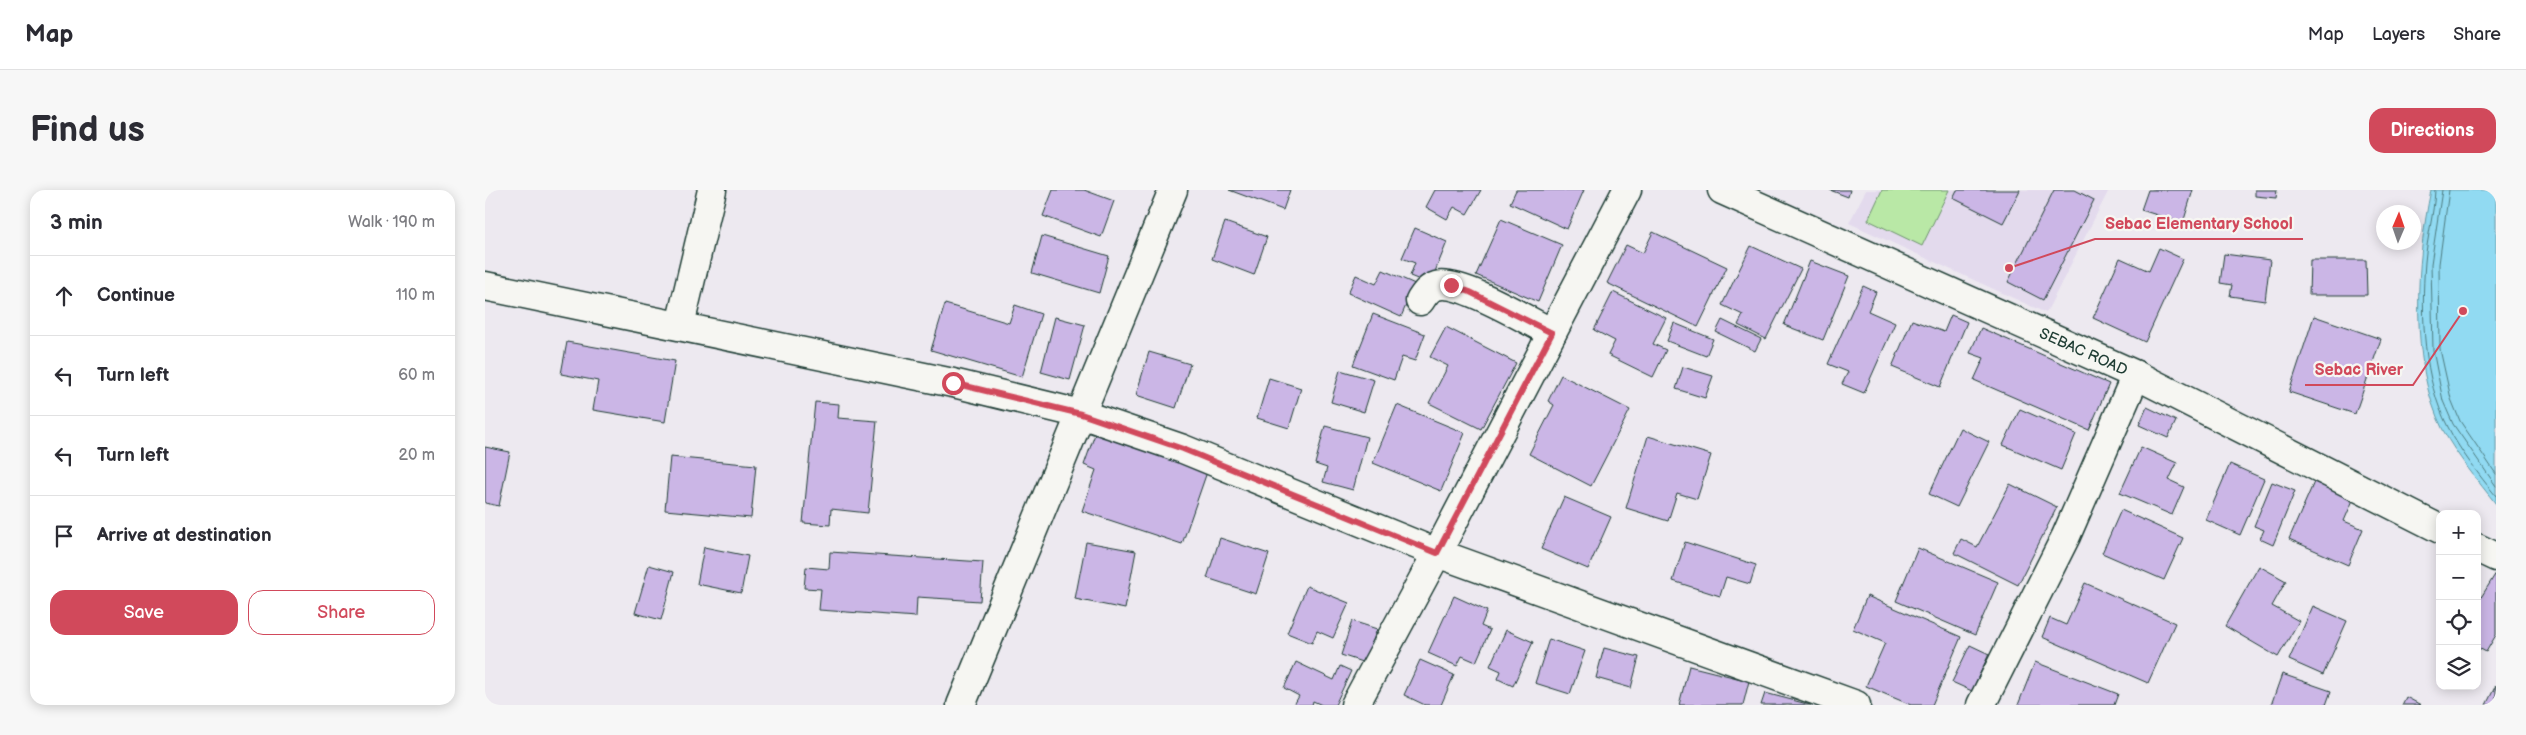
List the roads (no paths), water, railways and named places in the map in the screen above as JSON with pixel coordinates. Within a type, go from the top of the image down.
[{"type":"street","points":[[680,326],[712,190]]},
{"type":"street","points":[[961,705],[1173,190]]},
{"type":"street","points":[[1355,705],[1437,553],[1627,190]]},
{"type":"street","name":"SEBAC ROAD","points":[[1722,190],[2136,375],[2436,527]]},
{"type":"street","points":[[1420,301],[1434,286],[1451,285],[1470,292],[1552,333]]},
{"type":"street","points":[[485,286],[680,326],[778,349],[953,383],[1081,414],[1183,449],[1437,553],[1856,705]]},
{"type":"street","points":[[1981,705],[2066,536],[2136,375]]},
{"type":"street","points":[[2481,550],[2496,557]]},
{"type":"water","points":[[2431,190],[2496,190],[2496,504],[2461,459],[2443,430],[2432,403],[2425,374],[2420,343],[2419,279]]},
{"type":"place","name":"Sebac Elementary School","points":[[2009,268]]},
{"type":"place","name":"Sebac River","points":[[2463,311]]}]
